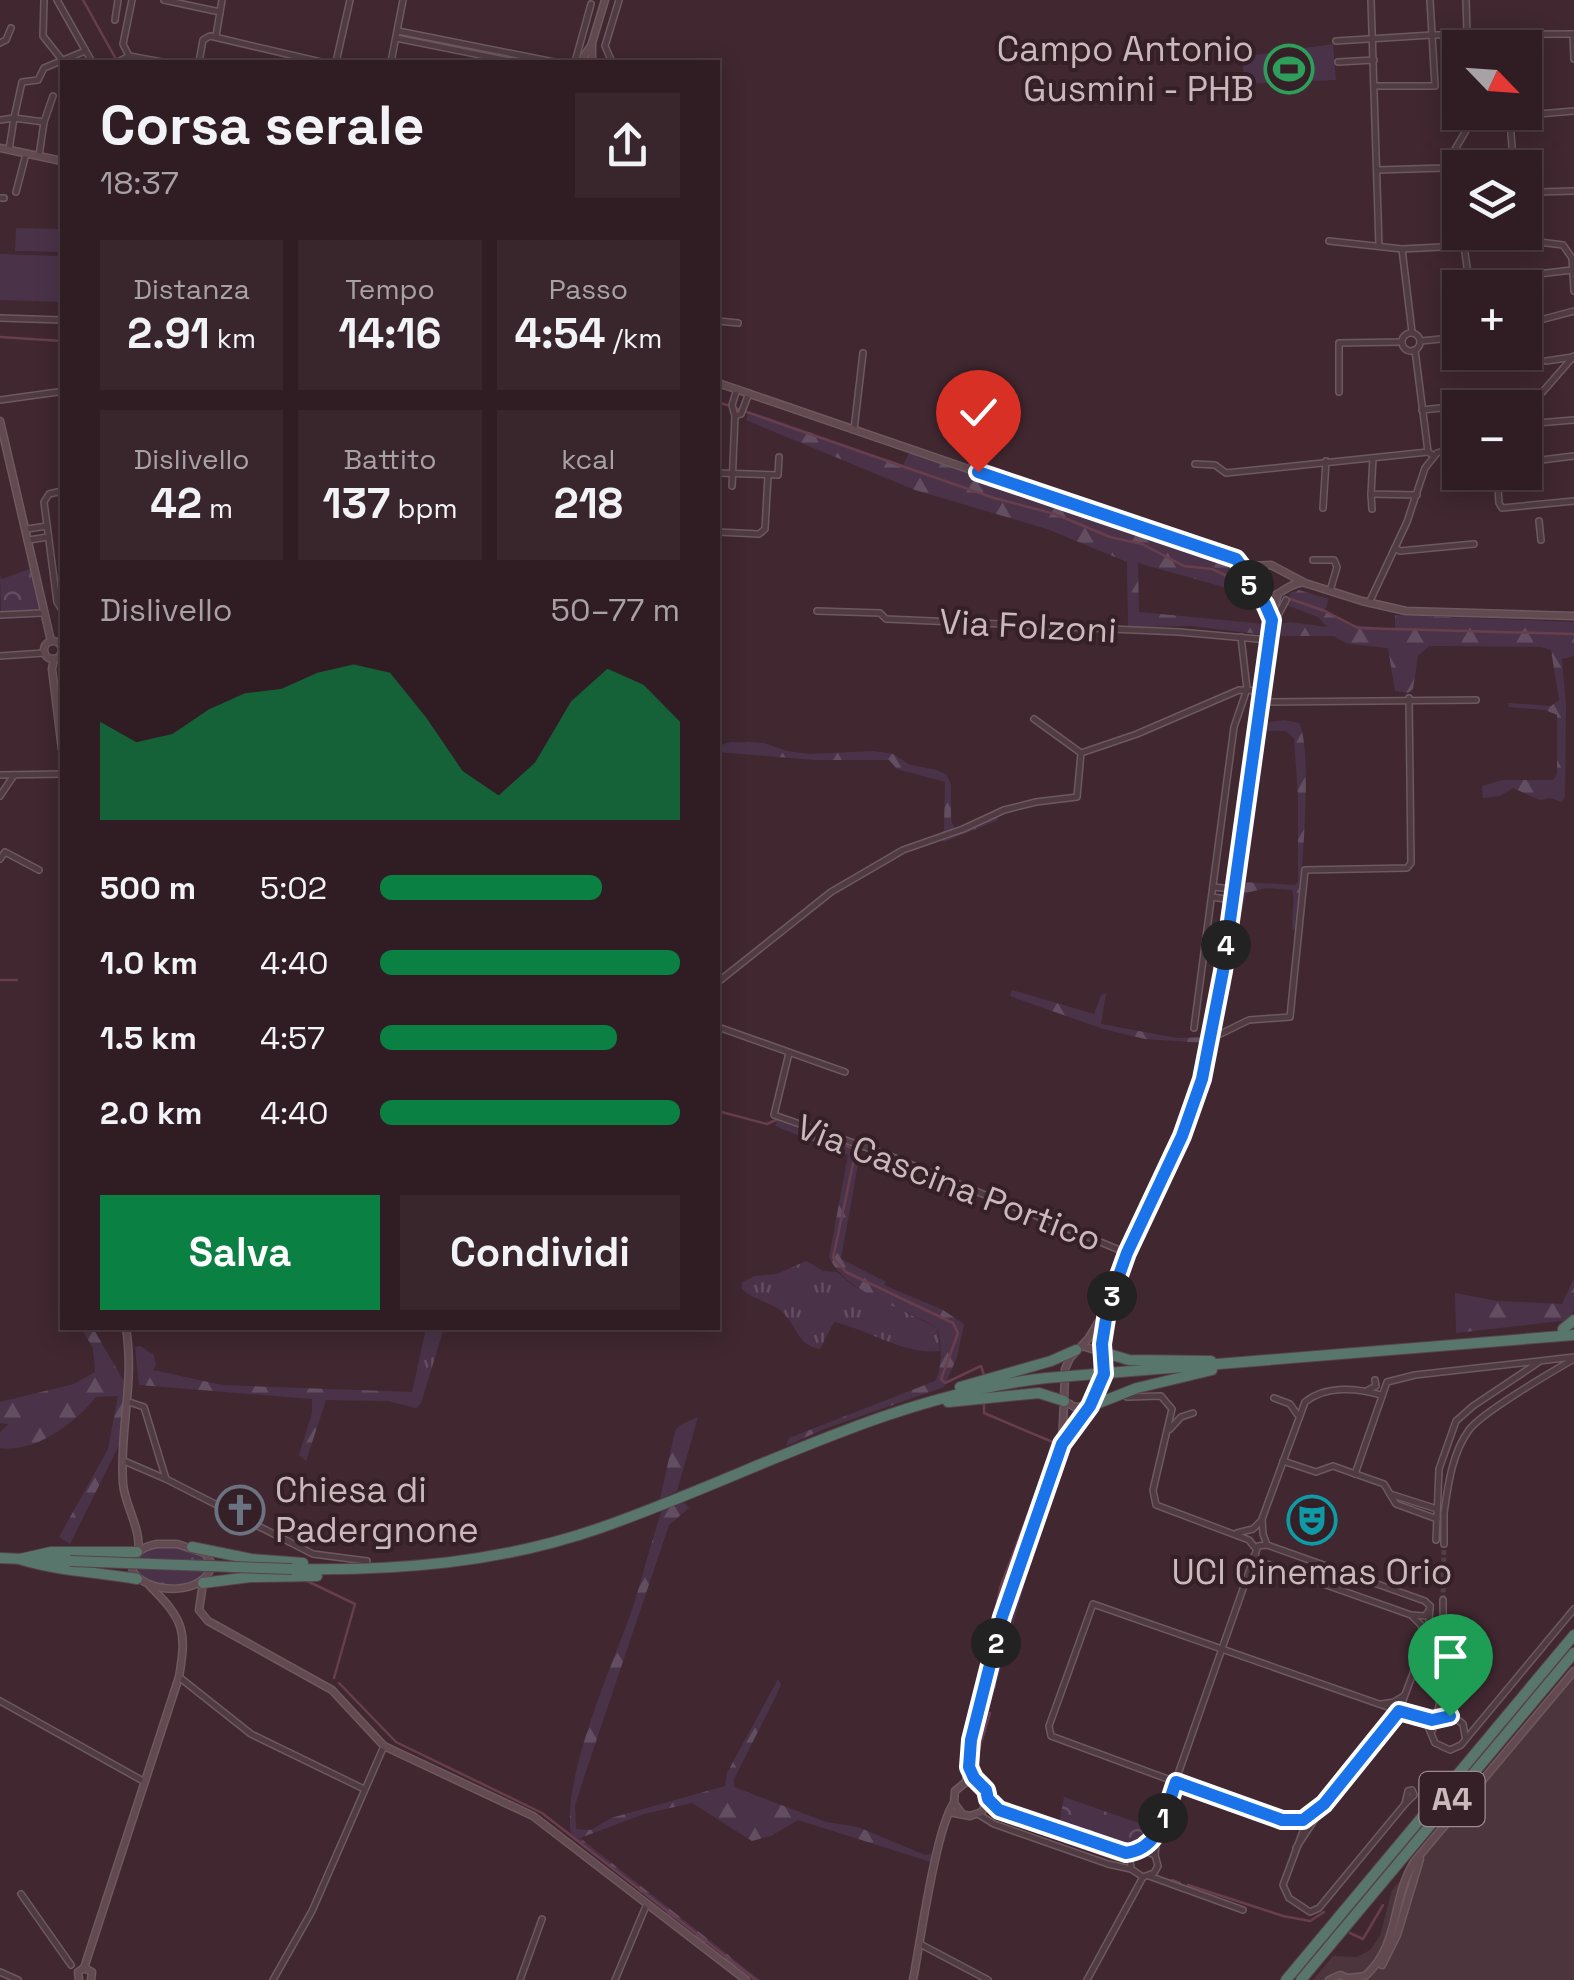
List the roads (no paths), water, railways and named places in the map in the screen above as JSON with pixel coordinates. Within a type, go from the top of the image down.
[{"type":"highway","points":[[0,1558],[292,1569],[468,1561],[572,1537],[857,1424],[981,1388],[1046,1378],[1232,1364],[1571,1328]]},
{"type":"highway","points":[[912,1406],[1079,1348]]},
{"type":"highway","points":[[1102,1352],[1129,1360],[1195,1359],[1232,1364]]},
{"type":"highway","points":[[1090,1406],[1161,1381],[1232,1364]]},
{"type":"highway","points":[[912,1406],[1038,1393],[1064,1400]]},
{"type":"highway","points":[[192,1547],[251,1560],[363,1566]]},
{"type":"highway","points":[[19,1559],[51,1552],[138,1552]]},
{"type":"highway","points":[[19,1559],[50,1568],[137,1579]]},
{"type":"highway","points":[[203,1583],[325,1575],[363,1566]]},
{"type":"highway","name":"A4","points":[[1302,1980],[1322,1946],[1574,1635]]},
{"type":"highway","name":"A4","points":[[1286,1980],[1322,1946],[1574,1653]]},
{"type":"street","points":[[44,0],[43,36],[62,60],[85,51]]},
{"type":"street","points":[[57,0],[91,60]]},
{"type":"street","points":[[115,20],[118,0]]},
{"type":"street","points":[[129,56],[123,44],[132,0]]},
{"type":"street","points":[[164,0],[220,12]]},
{"type":"street","points":[[216,38],[222,0]]},
{"type":"street","points":[[336,60],[350,0]]},
{"type":"street","points":[[391,60],[403,0]]},
{"type":"street","points":[[591,60],[605,0]]},
{"type":"street","points":[[611,60],[604,46],[619,0]]},
{"type":"street","points":[[1371,0],[1379,246]]},
{"type":"street","points":[[1374,86],[1435,86],[1430,0]]},
{"type":"street","points":[[1466,0],[1467,30]]},
{"type":"street","points":[[577,60],[591,4]]},
{"type":"street","points":[[2,45],[11,28]]},
{"type":"street","points":[[1542,33],[1573,34],[1574,59]]},
{"type":"street","points":[[397,35],[505,60]]},
{"type":"street","points":[[397,35],[542,60]]},
{"type":"street","points":[[1336,41],[1442,35]]},
{"type":"street","points":[[200,60],[204,38],[312,60]]},
{"type":"street","points":[[579,60],[592,43]]},
{"type":"street","points":[[122,60],[129,56],[151,60]]},
{"type":"street","points":[[1338,62],[1374,60]]},
{"type":"street","points":[[12,80],[38,80],[44,68],[60,61]]},
{"type":"street","points":[[23,82],[4,149],[60,161]]},
{"type":"street","points":[[38,156],[53,96]]},
{"type":"street","points":[[1512,147],[1510,120],[1514,116],[1574,110]]},
{"type":"street","points":[[0,120],[44,122]]},
{"type":"street","points":[[1376,170],[1444,168],[1466,130]]},
{"type":"street","points":[[16,192],[26,154]]},
{"type":"street","points":[[1542,192],[1574,191]]},
{"type":"street","points":[[1329,241],[1402,249],[1442,247]]},
{"type":"street","points":[[1542,242],[1562,244],[1572,258],[1574,291]]},
{"type":"street","points":[[1402,249],[1412,332],[1421,341]]},
{"type":"street","points":[[1542,275],[1573,273]]},
{"type":"street","points":[[1542,319],[1574,311]]},
{"type":"street","points":[[0,318],[60,320]]},
{"type":"street","points":[[720,321],[738,323]]},
{"type":"street","points":[[1412,332],[1402,342],[1406,350],[1415,350]]},
{"type":"street","points":[[1368,603],[1395,548],[1430,454],[1415,350],[1421,341],[1442,338]]},
{"type":"street","points":[[1339,392],[1338,343],[1402,342]]},
{"type":"street","points":[[854,430],[863,353]]},
{"type":"street","points":[[1546,361],[1573,359]]},
{"type":"street","points":[[1542,392],[1573,359]]},
{"type":"street","points":[[720,383],[1250,566],[1274,566],[1305,583],[1368,603],[1424,613],[1574,616]]},
{"type":"street","points":[[732,486],[737,389]]},
{"type":"street","points":[[0,400],[58,392]]},
{"type":"street","points":[[737,411],[749,394]]},
{"type":"street","points":[[1422,410],[1442,408]]},
{"type":"street","points":[[970,470],[986,413]]},
{"type":"street","points":[[1542,423],[1574,420]]},
{"type":"street","points":[[0,421],[27,529],[42,613],[51,641],[60,647]]},
{"type":"street","points":[[1195,464],[1214,465],[1226,472],[1442,451]]},
{"type":"street","points":[[1542,460],[1574,456]]},
{"type":"street","points":[[720,474],[778,476],[778,457]]},
{"type":"street","points":[[1372,508],[1373,457]]},
{"type":"street","points":[[1323,508],[1326,462]]},
{"type":"street","points":[[0,473],[12,470]]},
{"type":"street","points":[[720,532],[759,534],[765,528],[768,476]]},
{"type":"street","points":[[1498,490],[1502,508],[1538,509],[1574,501]]},
{"type":"street","points":[[60,493],[46,497],[48,537],[60,607]]},
{"type":"street","points":[[1371,494],[1417,495]]},
{"type":"street","points":[[1539,521],[1541,540]]},
{"type":"street","points":[[27,529],[47,526]]},
{"type":"street","points":[[29,540],[48,537]]},
{"type":"street","points":[[1395,548],[1400,551],[1474,544]]},
{"type":"street","points":[[1236,559],[1272,617]]},
{"type":"street","points":[[1313,560],[1334,560],[1338,567],[1330,591]]},
{"type":"street","points":[[1250,577],[1260,565]]},
{"type":"street","points":[[1062,1444],[1090,1406],[1104,1374],[1102,1352],[1108,1306],[1127,1253],[1194,1103],[1212,1038],[1272,617],[1284,582],[1281,573]]},
{"type":"street","points":[[1257,596],[1268,599],[1292,584],[1305,583]]},
{"type":"street","points":[[1271,628],[1286,600]]},
{"type":"street","name":"Via Folzoni","points":[[817,611],[880,613],[886,619],[1269,640]]},
{"type":"street","points":[[0,616],[42,613]]},
{"type":"street","points":[[1194,1028],[1234,727],[1247,690],[1241,637]]},
{"type":"street","points":[[44,653],[51,641]]},
{"type":"street","points":[[0,656],[44,653],[54,659]]},
{"type":"street","points":[[60,655],[54,659],[52,670],[60,733]]},
{"type":"street","points":[[1081,753],[1247,690],[1261,691]]},
{"type":"street","points":[[1212,1038],[1248,1020],[1290,1017],[1305,870],[1407,868],[1411,863],[1409,698]]},
{"type":"street","points":[[1259,702],[1476,700]]},
{"type":"street","points":[[1034,719],[1081,753]]},
{"type":"street","points":[[720,980],[831,892],[903,850],[1004,810],[1077,797],[1081,753]]},
{"type":"street","points":[[0,775],[60,774]]},
{"type":"street","points":[[0,796],[14,775]]},
{"type":"street","points":[[0,860],[5,852],[39,870]]},
{"type":"street","points":[[1213,886],[1233,889]]},
{"type":"street","points":[[1212,897],[1232,900]]},
{"type":"street","name":"Via Cascina Portico","points":[[720,1029],[845,1072]]},
{"type":"street","name":"Via Cascina Portico","points":[[789,1053],[774,1115],[885,1154],[1127,1253]]},
{"type":"street","points":[[913,1980],[948,1812],[956,1791],[966,1782],[971,1740],[1002,1617],[1062,1444],[1065,1369],[1108,1306]]},
{"type":"street","points":[[89,1974],[91,1954],[143,1781],[179,1677],[184,1634],[165,1602],[137,1579],[131,1565],[138,1552],[138,1538],[125,1497],[131,1377],[126,1330]]},
{"type":"street","points":[[1079,1348],[1102,1352]]},
{"type":"street","points":[[1355,1474],[1385,1384],[1415,1375],[1574,1360]]},
{"type":"street","points":[[1436,1540],[1437,1518],[1470,1429],[1486,1414],[1574,1360]]},
{"type":"street","points":[[1444,1544],[1439,1469],[1459,1417],[1542,1361]]},
{"type":"street","points":[[1365,1390],[1375,1388],[1375,1380]]},
{"type":"street","points":[[1268,1546],[1262,1534],[1262,1519],[1298,1416],[1312,1396],[1355,1388],[1381,1396]]},
{"type":"street","points":[[1113,1398],[1155,1395],[1165,1398],[1172,1409],[1152,1490],[1154,1501],[1163,1508],[1252,1541],[1264,1563],[1411,1615],[1424,1616],[1430,1606]]},
{"type":"street","points":[[1274,1398],[1290,1404],[1298,1416]]},
{"type":"street","points":[[1064,1400],[1075,1407],[1090,1406]]},
{"type":"street","points":[[129,1402],[144,1407],[166,1478]]},
{"type":"street","points":[[1168,1432],[1180,1417],[1193,1413]]},
{"type":"street","points":[[1283,1460],[1314,1472],[1333,1466],[1384,1484],[1396,1504],[1437,1518]]},
{"type":"street","points":[[124,1461],[166,1478],[313,1554],[363,1566]]},
{"type":"street","points":[[1390,1494],[1440,1511]]},
{"type":"street","points":[[1234,1534],[1253,1529],[1262,1519]]},
{"type":"street","points":[[132,1521],[143,1536],[157,1544],[192,1547],[212,1560],[198,1602],[200,1614],[208,1622],[332,1690],[384,1746],[533,1816],[746,1980]]},
{"type":"street","points":[[138,1552],[157,1544]]},
{"type":"street","points":[[1160,1880],[1155,1854],[1158,1834],[1255,1552],[1268,1546],[1430,1606]]},
{"type":"street","points":[[1249,1573],[1264,1563]]},
{"type":"street","points":[[165,1602],[167,1594],[178,1588],[203,1583]]},
{"type":"street","points":[[150,1586],[191,1592],[198,1602]]},
{"type":"street","points":[[1432,1734],[1440,1703],[1443,1600]]},
{"type":"street","points":[[1303,1826],[1056,1739],[1049,1732],[1093,1604],[1418,1717],[1438,1720],[1450,1716],[1460,1721],[1465,1738]]},
{"type":"street","points":[[1405,1804],[1313,1912],[1303,1910],[1289,1898],[1284,1889],[1303,1826],[1399,1711],[1431,1622],[1430,1606]]},
{"type":"street","points":[[1406,1694],[1439,1747],[1456,1748],[1574,1609]]},
{"type":"street","points":[[1411,1615],[1423,1629],[1424,1642]]},
{"type":"street","points":[[1329,1980],[1340,1974],[1350,1979],[1365,1976],[1384,1954],[1405,1880],[1422,1854],[1574,1672]]},
{"type":"street","points":[[179,1677],[251,1734],[364,1789]]},
{"type":"street","points":[[1379,1704],[1394,1702],[1406,1694]]},
{"type":"street","points":[[0,1701],[143,1781]]},
{"type":"street","points":[[1391,1724],[1433,1713],[1440,1703]]},
{"type":"street","points":[[1379,1704],[1391,1724]]},
{"type":"street","points":[[273,1980],[312,1911],[384,1746]]},
{"type":"street","points":[[969,1767],[988,1799],[1004,1812],[1120,1852],[1155,1854]]},
{"type":"street","points":[[966,1782],[979,1784]]},
{"type":"street","points":[[978,1814],[988,1799]]},
{"type":"street","points":[[954,1803],[962,1814]]},
{"type":"street","points":[[948,1812],[978,1814],[994,1824],[1243,1910]]},
{"type":"street","points":[[1282,1820],[1311,1818]]},
{"type":"street","points":[[1296,1848],[1311,1818]]},
{"type":"street","points":[[1132,1896],[1130,1862],[1158,1834]]},
{"type":"street","points":[[1367,1980],[1392,1947],[1422,1854]]},
{"type":"street","points":[[1087,1980],[1132,1896],[1158,1866]]},
{"type":"street","points":[[22,1894],[79,1979],[89,1974]]},
{"type":"street","points":[[615,1980],[646,1906]]},
{"type":"street","points":[[520,1980],[542,1919]]},
{"type":"street","points":[[920,1944],[988,1980]]},
{"type":"street","points":[[71,1965],[89,1974]]},
{"type":"street","points":[[0,1972],[18,1980]]},
{"type":"waterway","points":[[83,0],[116,60]]},
{"type":"waterway","points":[[0,337],[60,341]]},
{"type":"waterway","points":[[720,403],[994,498],[1055,514],[1110,537],[1142,544],[1184,566],[1212,569],[1242,583]]},
{"type":"waterway","points":[[1290,599],[1358,628],[1574,634]]},
{"type":"waterway","points":[[0,980],[17,980]]},
{"type":"waterway","points":[[720,1112],[767,1124],[778,1119]]},
{"type":"waterway","points":[[795,1125],[856,1150],[833,1258],[846,1272],[953,1323],[958,1333],[941,1379],[945,1383],[981,1366],[984,1375]]},
{"type":"waterway","points":[[966,1736],[1000,1588],[1055,1443],[984,1413],[984,1404]]},
{"type":"waterway","points":[[305,1580],[355,1604],[334,1678]]},
{"type":"waterway","points":[[339,1683],[396,1742],[542,1813],[756,1980]]},
{"type":"waterway","points":[[976,1760],[990,1713]]},
{"type":"waterway","points":[[981,1777],[982,1781]]},
{"type":"waterway","points":[[988,1812],[1117,1860]]},
{"type":"waterway","points":[[1172,1880],[1180,1883]]},
{"type":"waterway","points":[[1188,1885],[1283,1916],[1310,1921],[1324,1912]]},
{"type":"waterway","points":[[1350,1933],[1363,1939],[1383,1905]]},
{"type":"tunnel","points":[[1443,1600],[1444,1544]]},
{"type":"place","name":"Campo Antonio Gusmini - PHB","points":[[1289,69]]},
{"type":"place","name":"Chiesa di Padergnone","points":[[240,1510]]},
{"type":"place","name":"UCI Cinemas Orio","points":[[1312,1520]]}]
